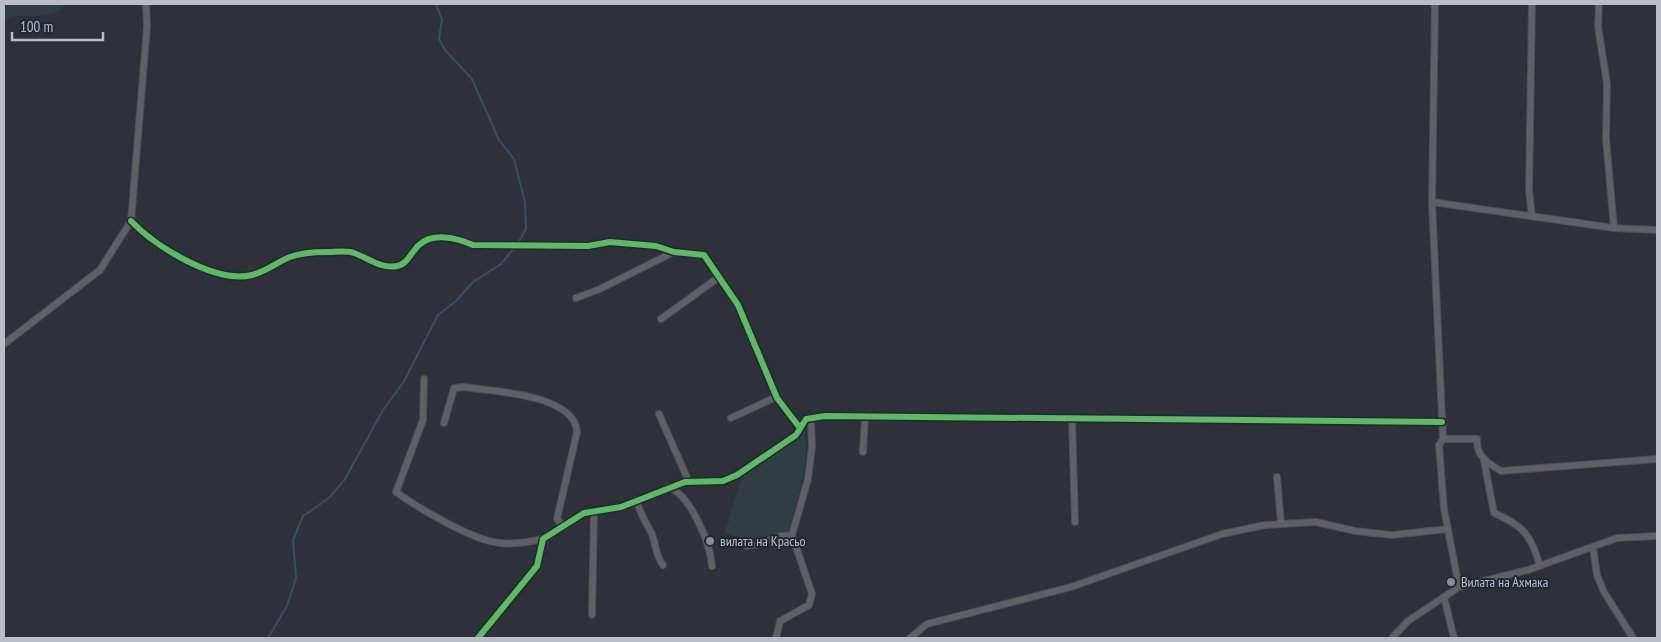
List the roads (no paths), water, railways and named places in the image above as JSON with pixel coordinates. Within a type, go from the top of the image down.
[{"type":"street","points":[[4,344],[100,270],[131,221],[147,27],[146,4]]},
{"type":"street","points":[[1435,4],[1432,202],[1443,439],[1439,445],[1448,529],[1458,587]]},
{"type":"street","points":[[1532,4],[1529,191],[1532,216]]},
{"type":"street","points":[[1599,4],[1598,27],[1608,83],[1606,139],[1614,228]]},
{"type":"street","points":[[1432,202],[1614,228],[1657,230]]},
{"type":"street","points":[[131,221],[146,237],[175,256],[221,273],[250,275],[270,269],[291,257],[323,252],[353,252],[375,264],[396,266],[404,264],[420,244],[441,237],[458,239],[473,245],[588,246],[610,242],[656,246],[674,252],[704,255],[738,305],[776,397],[800,428]]},
{"type":"street","points":[[576,298],[600,289],[674,252]]},
{"type":"street","points":[[661,318],[719,277]]},
{"type":"street","points":[[424,379],[423,420],[396,492],[420,509],[479,537],[499,543],[543,540],[584,513],[621,507],[668,487],[689,482],[723,481],[737,475],[796,434],[806,419],[811,418],[1442,422]]},
{"type":"street","points":[[444,423],[454,388],[536,398],[548,402],[572,419],[577,426],[577,432],[557,519],[564,527]]},
{"type":"street","points":[[731,418],[776,397]]},
{"type":"street","points":[[659,414],[689,482]]},
{"type":"street","points":[[863,452],[865,417]]},
{"type":"street","points":[[776,638],[780,621],[809,605],[812,594],[792,536],[808,479],[812,446],[811,418]]},
{"type":"street","points":[[1072,419],[1075,522]]},
{"type":"street","points":[[1443,439],[1477,439],[1476,446],[1484,461],[1494,513],[1516,522],[1533,540],[1540,566]]},
{"type":"street","points":[[1484,461],[1502,471],[1657,459]]},
{"type":"street","points":[[1277,477],[1281,524]]},
{"type":"street","points":[[668,487],[689,503],[707,546],[712,566]]},
{"type":"street","points":[[636,500],[642,519],[652,534],[660,561],[664,565]]},
{"type":"street","points":[[592,615],[594,512]]},
{"type":"street","points":[[910,638],[927,624],[1071,587],[1222,534],[1281,524],[1316,522],[1355,531],[1392,535],[1448,529]]},
{"type":"street","points":[[747,546],[759,544],[780,536],[792,536]]},
{"type":"street","points":[[1392,638],[1408,621],[1458,587],[1540,566],[1617,538],[1657,536]]},
{"type":"street","points":[[478,638],[536,566],[543,540]]},
{"type":"street","points":[[1593,548],[1597,575],[1604,592],[1633,638]]},
{"type":"street","points":[[1444,597],[1454,638]]},
{"type":"waterway","points":[[436,4],[442,20],[439,39],[445,50],[472,79],[499,140],[514,159],[525,202],[526,229],[518,243]]},
{"type":"waterway","points":[[268,638],[287,606],[296,578],[293,540],[303,516],[329,498],[345,479],[383,410],[403,383],[438,315],[456,301],[473,282],[501,264],[515,247]]},
{"type":"place","name":"вилата на Красьо","points":[[710,541]]},
{"type":"place","name":"Вилата на Ахмака","points":[[1451,582]]}]
